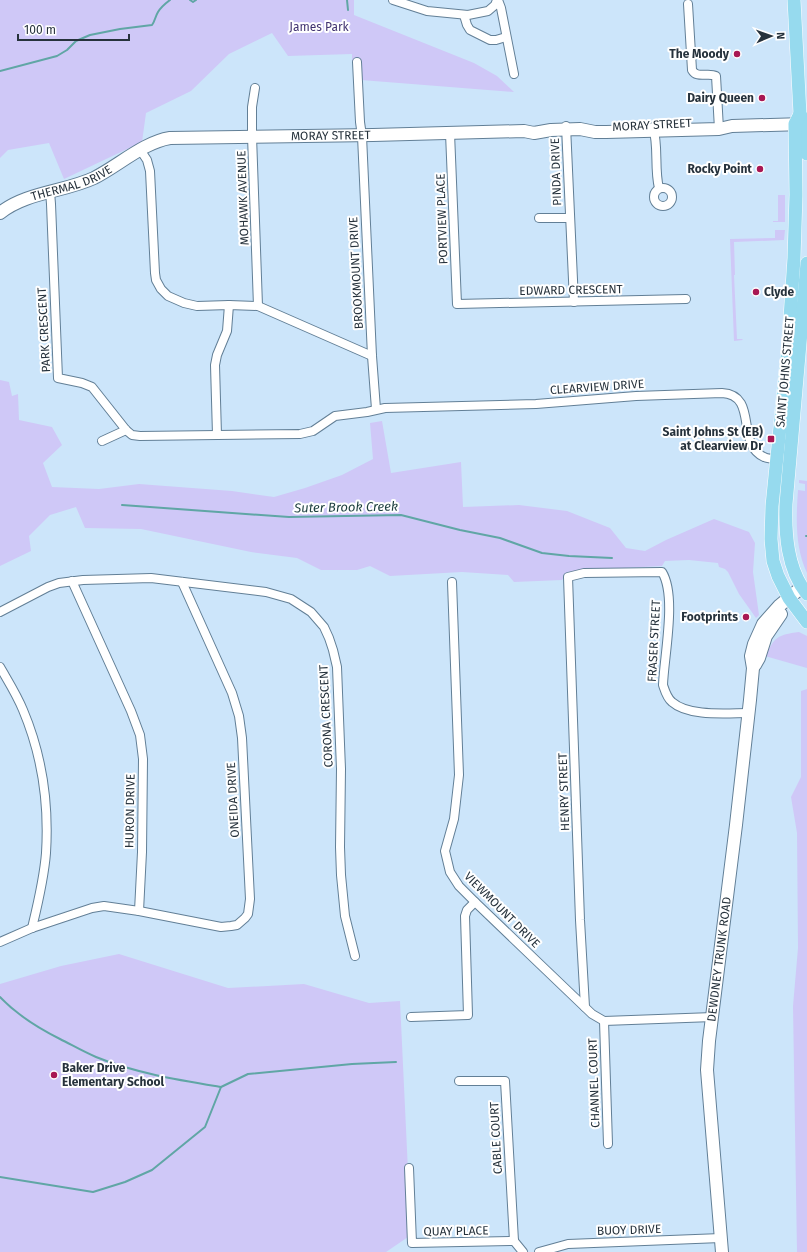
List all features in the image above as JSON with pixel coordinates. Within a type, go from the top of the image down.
[{"type":"main road","name":"SAINT JOHNS STREET","points":[[794,0],[802,122],[807,154]]},
{"type":"main road","name":"SAINT JOHNS STREET","points":[[802,122],[795,226],[798,353],[777,459],[771,523],[773,561],[778,576],[791,600],[807,622]]},
{"type":"main road","name":"SAINT JOHNS STREET","points":[[805,591],[790,555],[786,530],[786,504],[807,263]]},
{"type":"main road","points":[[791,600],[807,616]]},
{"type":"street","points":[[393,0],[422,10],[464,14],[488,11],[495,5],[497,0]]},
{"type":"street","points":[[497,0],[501,8],[514,74]]},
{"type":"street","points":[[688,4],[692,70],[693,73],[697,75],[716,76],[719,125]]},
{"type":"street","points":[[464,14],[470,30],[490,40],[506,37]]},
{"type":"street","name":"BROOKMOUNT DRIVE","points":[[357,62],[376,409]]},
{"type":"street","name":"MOHAWK AVENUE","points":[[255,88],[252,107],[252,136],[258,306]]},
{"type":"street","name":"MORAY STREET","points":[[141,151],[157,141],[170,138],[362,136],[524,131],[534,133],[566,128],[595,132],[802,122]]},
{"type":"street","name":"PINDA DRIVE","points":[[566,128],[574,302]]},
{"type":"street","points":[[653,129],[656,138],[657,178],[659,188]]},
{"type":"street","name":"PORTVIEW PLACE","points":[[450,134],[457,304]]},
{"type":"street","points":[[141,151],[147,160],[150,171],[155,273],[158,285],[165,293],[172,298],[192,305],[258,306],[372,356]]},
{"type":"street","name":"THERMAL DRIVE","points":[[0,213],[16,204],[96,177],[141,151]]},
{"type":"street","name":"PARK CRESCENT","points":[[50,192],[58,378],[82,383],[92,387],[126,430]]},
{"type":"street","name":"PINDA DRIVE","points":[[539,218],[570,218]]},
{"type":"street","name":"EDWARD CRESCENT","points":[[457,304],[686,299]]},
{"type":"street","points":[[217,435],[214,365],[216,355],[227,330],[229,305]]},
{"type":"street","name":"CLEARVIEW DRIVE","points":[[376,409],[547,403],[636,396],[727,393],[736,396],[741,402],[750,439],[758,453],[765,458],[777,459]]},
{"type":"street","points":[[102,441],[126,430],[132,435],[140,436],[305,433],[317,429],[335,416],[367,412],[376,409]]},
{"type":"street","name":"FRASER STREET","points":[[568,577],[584,573],[662,572],[666,578],[668,591],[668,622],[663,685],[665,692],[671,701],[687,710],[749,713]]},
{"type":"street","name":"HENRY STREET","points":[[568,577],[580,920],[585,1007]]},
{"type":"street","name":"CORONA CRESCENT","points":[[0,612],[48,587],[59,583],[72,581],[151,578],[266,592],[298,603],[311,612],[324,627],[333,650],[337,667],[342,769],[340,847],[341,875],[345,916],[355,956]]},
{"type":"street","name":"HURON DRIVE","points":[[72,581],[131,711],[140,735],[143,758],[142,852],[139,910]]},
{"type":"street","name":"ONEIDA DRIVE","points":[[139,910],[227,927],[237,925],[242,922],[248,914],[249,908],[250,899],[242,738],[239,716],[232,692],[182,582]]},
{"type":"street","name":"VIEWMOUNT DRIVE","points":[[452,582],[459,775],[454,819],[444,851],[450,872],[459,886],[475,902],[592,1014],[604,1021]]},
{"type":"street","name":"DEWDNEY TRUNK ROAD","points":[[722,1252],[707,1070],[709,1041],[749,713],[753,668],[759,658],[766,636],[791,600],[805,591]]},
{"type":"street","points":[[0,668],[17,696],[29,724],[39,760],[43,783],[47,826],[46,854],[41,888],[32,928]]},
{"type":"street","points":[[411,1018],[468,1015],[465,916],[467,910],[475,902]]},
{"type":"street","points":[[0,942],[32,928],[92,908],[104,906],[139,910]]},
{"type":"street","points":[[604,1021],[713,1017]]},
{"type":"street","name":"CHANNEL COURT","points":[[604,1021],[608,1144]]},
{"type":"street","name":"CABLE COURT","points":[[459,1081],[505,1081],[514,1241]]},
{"type":"street","name":"QUAY PLACE","points":[[409,1168],[412,1244],[514,1241]]},
{"type":"street","name":"BUOY DRIVE","points":[[539,1252],[568,1244],[721,1238]]},
{"type":"street","points":[[514,1241],[523,1252]]},
{"type":"green space","name":"James Park","points":[[0,0],[354,0],[354,15],[474,63],[497,76],[514,92],[361,80],[360,61],[352,61],[352,54],[288,56],[272,33],[229,54],[191,91],[146,113],[142,142],[64,179],[49,143],[8,150],[0,158]]},
{"type":"green space","points":[[778,195],[785,195],[785,222],[773,222],[778,221]]},
{"type":"green space","points":[[775,230],[785,230],[784,240],[734,242],[737,339],[743,340],[734,341],[730,239],[775,238]]},
{"type":"green space","points":[[0,380],[9,382],[12,396],[18,394],[19,420],[52,427],[62,445],[43,463],[52,487],[99,489],[139,484],[232,491],[274,497],[342,475],[373,459],[370,423],[382,421],[391,473],[461,462],[463,507],[519,505],[567,511],[610,528],[626,548],[645,551],[714,519],[749,532],[755,543],[753,572],[759,615],[756,618],[739,594],[728,572],[719,567],[718,563],[689,560],[665,561],[662,566],[568,572],[562,580],[514,582],[508,575],[462,572],[390,576],[370,566],[357,570],[321,570],[297,558],[251,552],[141,529],[85,528],[76,507],[50,515],[29,536],[31,551],[0,566]]},
{"type":"green space","points":[[799,480],[807,481],[807,573],[800,553],[797,533],[798,490],[805,491],[805,484],[799,483]]},
{"type":"green space","points":[[799,632],[807,636],[807,668],[765,656],[771,645],[778,638],[786,634]]},
{"type":"green space","points":[[807,689],[807,1252],[797,1252],[793,1006],[798,948],[797,833],[791,797],[801,777],[801,691]]},
{"type":"green space","points":[[119,954],[228,988],[304,984],[369,1003],[400,1001],[411,1235],[386,1252],[0,1252],[0,984],[61,966]]},
{"type":"waterway","points":[[0,71],[57,56],[67,50],[76,41],[90,35],[152,25],[159,10],[170,0]]},
{"type":"waterway","points":[[190,0],[193,2],[196,0]]},
{"type":"waterway","points":[[347,0],[348,10]]},
{"type":"waterway","name":"Suter Brook Creek","points":[[122,505],[289,517],[401,515],[460,530],[500,538],[542,553],[612,558]]},
{"type":"waterway","points":[[0,997],[21,1016],[36,1026],[96,1057],[142,1072],[221,1087]]},
{"type":"waterway","points":[[0,1177],[93,1192],[125,1182],[152,1170],[205,1127],[221,1087],[248,1074],[352,1064],[396,1062]]},
{"type":"place","name":"The Moody","points":[[737,54]]},
{"type":"place","name":"Dairy Queen","points":[[762,98]]},
{"type":"place","name":"Rocky Point","points":[[760,169]]},
{"type":"place","name":"Clyde","points":[[756,292]]},
{"type":"place","name":"Saint Johns St (EB) at Clearview Dr","points":[[771,439]]},
{"type":"place","name":"Footprints","points":[[746,617]]},
{"type":"place","name":"Baker Drive Elementary School","points":[[54,1075]]}]
